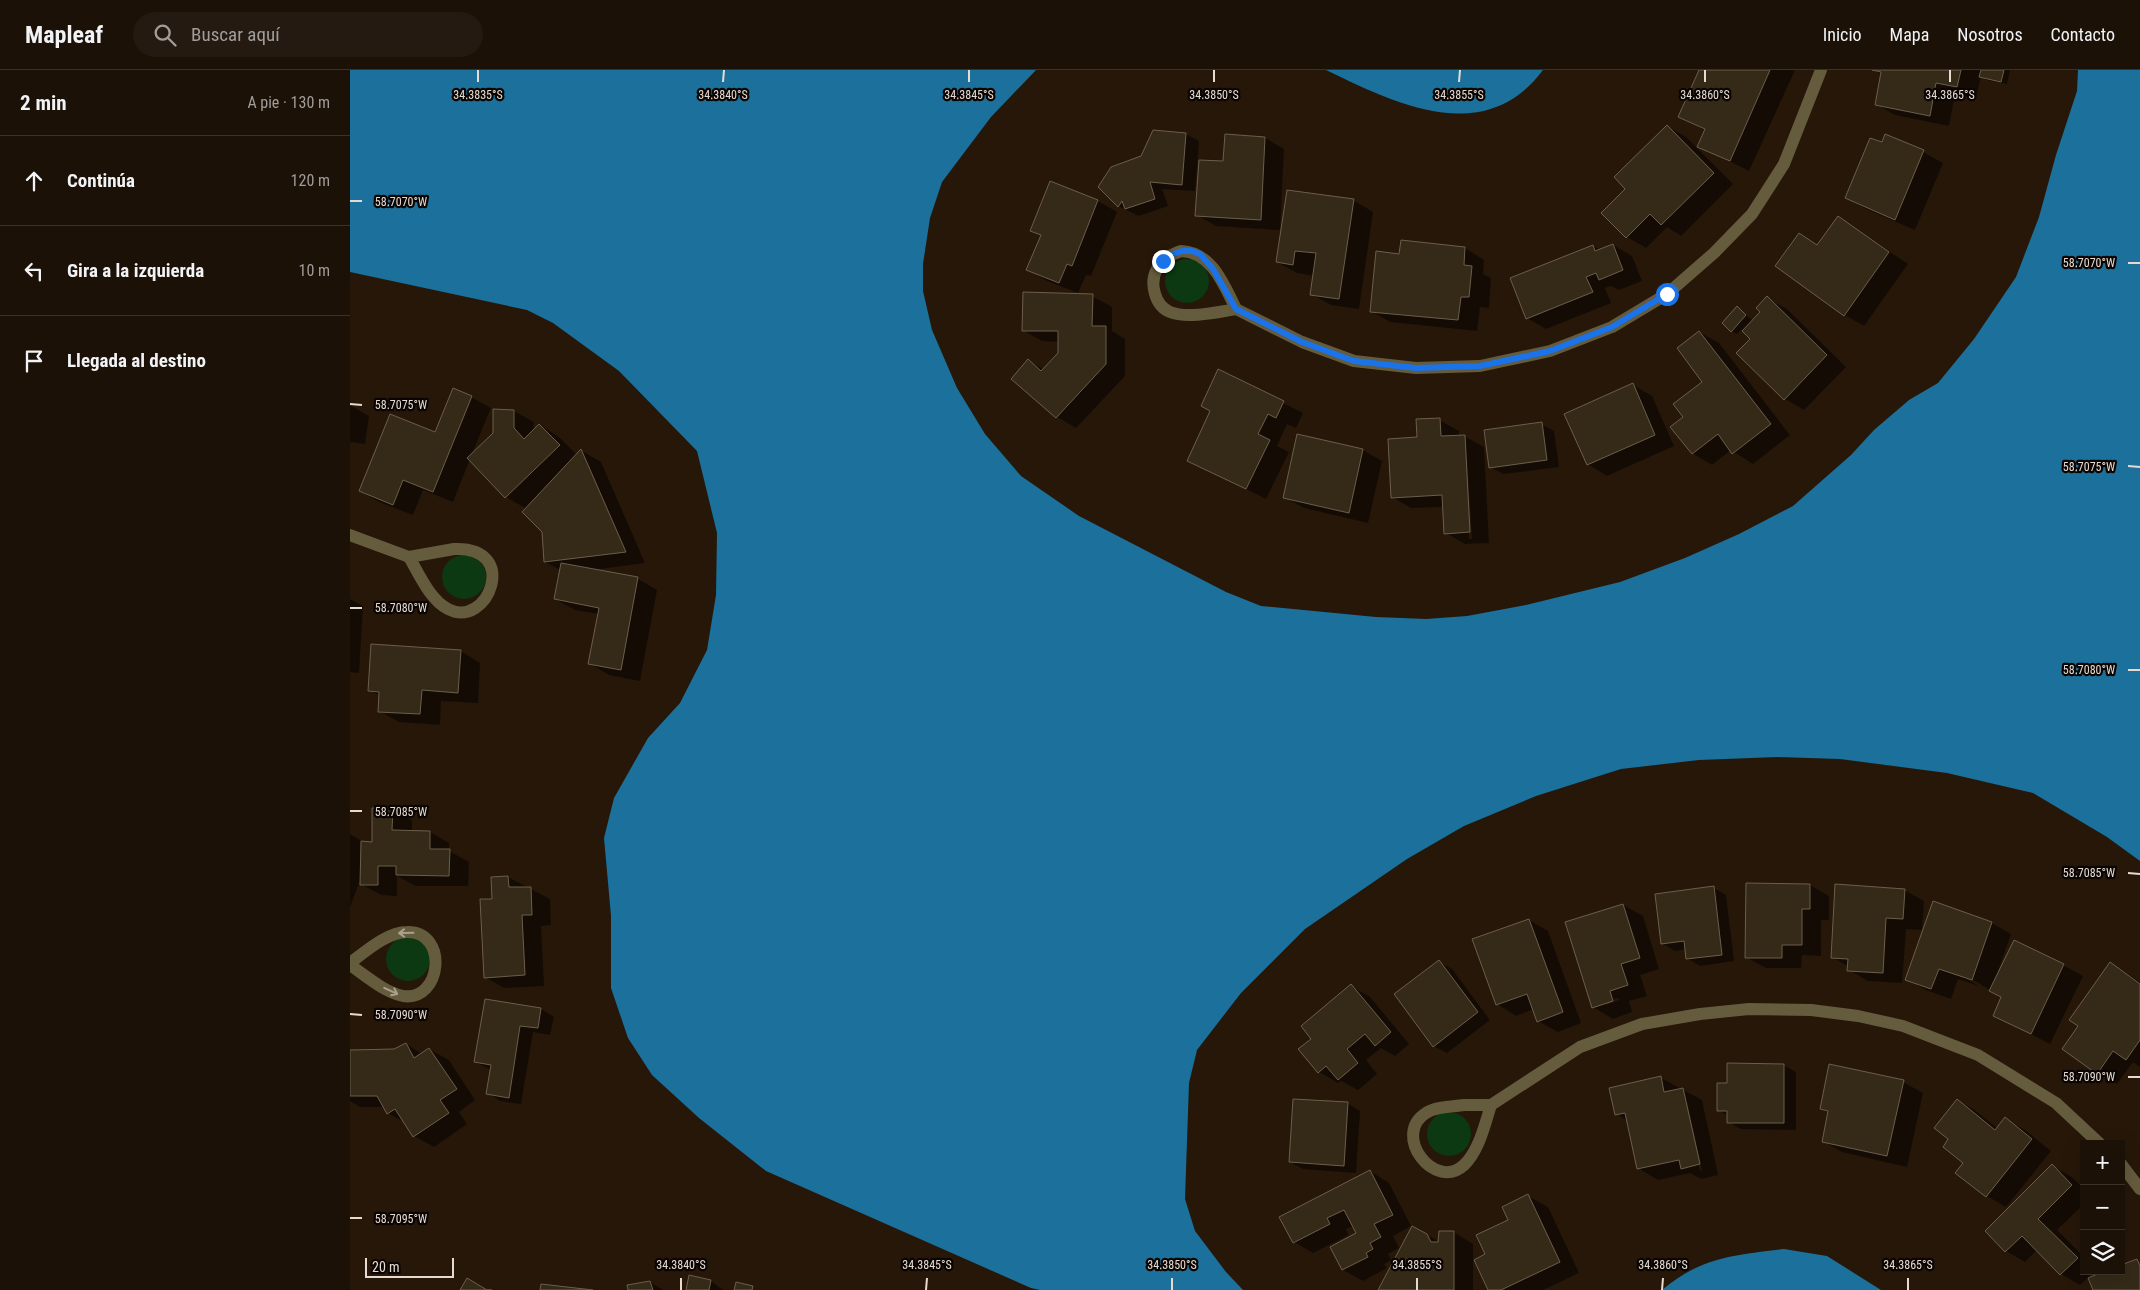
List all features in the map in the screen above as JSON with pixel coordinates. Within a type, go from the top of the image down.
[{"type":"street","points":[[1236,309],[1213,269],[1200,254],[1192,251],[1182,251],[1170,255],[1157,269],[1154,288],[1157,299],[1170,312],[1190,314],[1236,309],[1302,342],[1354,361],[1416,368],[1480,366],[1550,351],[1612,327],[1667,294],[1714,253],[1752,214],[1784,164],[1821,70]]},
{"type":"street","points":[[350,535],[409,557],[454,549],[474,550],[481,554],[490,567],[492,582],[490,592],[477,607],[467,611],[456,612],[448,609],[434,595],[409,557]]},
{"type":"street","points":[[405,931],[423,936],[431,945],[437,963],[431,982],[423,990],[405,996],[386,989],[350,964],[386,939],[405,931]]},
{"type":"street","points":[[1491,1105],[1475,1148],[1464,1165],[1458,1169],[1447,1171],[1436,1169],[1420,1158],[1414,1139],[1415,1127],[1426,1113],[1446,1107],[1491,1105],[1580,1047],[1642,1024],[1700,1014],[1749,1009],[1810,1010],[1858,1016],[1903,1026],[1978,1055],[2056,1103],[2096,1140]]},
{"type":"street","points":[[2125,1169],[2140,1189]]},
{"type":"green space","points":[[1187,259],[1199,263],[1205,269],[1209,281],[1205,293],[1199,299],[1187,303],[1175,299],[1169,293],[1165,281],[1169,269],[1175,263]]},
{"type":"green space","points":[[464,555],[476,559],[482,565],[486,577],[482,589],[476,595],[464,599],[452,595],[446,589],[442,577],[446,565],[452,559]]},
{"type":"green space","points":[[408,937],[420,941],[426,947],[430,959],[426,971],[420,977],[408,981],[396,977],[390,971],[386,959],[390,947],[396,941]]},
{"type":"green space","points":[[1449,1112],[1461,1116],[1467,1122],[1471,1134],[1467,1146],[1461,1152],[1449,1156],[1437,1152],[1431,1146],[1427,1134],[1431,1122],[1437,1116]]},
{"type":"water","points":[[350,70],[1036,70],[991,117],[942,182],[930,218],[923,264],[923,291],[932,330],[957,388],[985,434],[1021,476],[1079,516],[1226,592],[1261,606],[1376,617],[1426,619],[1467,616],[1526,605],[1620,582],[1685,558],[1739,534],[1793,506],[1909,400],[1938,383],[1974,339],[2016,277],[2039,217],[2056,155],[2077,91],[2078,70],[2140,70],[2140,861],[2107,837],[2033,793],[1947,773],[1840,759],[1777,757],[1699,760],[1621,769],[1536,796],[1464,826],[1407,859],[1305,929],[1241,993],[1197,1050],[1189,1083],[1185,1199],[1195,1231],[1226,1272],[1243,1290],[1040,1290],[1031,1288],[766,1171],[699,1118],[652,1075],[628,1038],[611,988],[611,916],[604,838],[614,798],[648,738],[680,703],[707,650],[716,595],[717,533],[697,451],[619,371],[553,323],[527,310],[350,272]]},
{"type":"water","points":[[1326,70],[1543,70],[1520,94],[1494,108],[1467,113],[1439,112],[1410,106]]},
{"type":"water","points":[[1784,1249],[1827,1256],[1881,1290],[1662,1290],[1676,1279],[1719,1259]]},
{"type":"building","points":[[1699,70],[1770,70],[1730,161],[1697,147],[1705,129],[1678,117]]},
{"type":"building","points":[[1872,70],[1961,70],[1957,87],[1936,83],[1930,116],[1875,105],[1881,72]]},
{"type":"building","points":[[1981,70],[2004,70],[2001,82],[1979,77]]},
{"type":"building","points":[[1667,125],[1714,173],[1661,225],[1650,214],[1626,238],[1601,213],[1625,189],[1614,177]]},
{"type":"building","points":[[1153,130],[1186,133],[1182,185],[1150,182],[1155,199],[1125,209],[1122,201],[1118,207],[1098,187],[1111,167],[1141,156]]},
{"type":"building","points":[[1225,134],[1265,137],[1261,220],[1195,216],[1199,160],[1223,161]]},
{"type":"building","points":[[1885,134],[1924,150],[1895,220],[1845,198],[1870,138],[1882,142]]},
{"type":"building","points":[[1050,181],[1098,200],[1072,266],[1067,264],[1059,283],[1026,270],[1041,235],[1030,231]]},
{"type":"building","points":[[1287,190],[1354,199],[1339,299],[1310,295],[1316,253],[1295,251],[1293,265],[1276,262]]},
{"type":"building","points":[[1838,216],[1889,252],[1844,316],[1775,266],[1799,233],[1817,245]]},
{"type":"building","points":[[1401,240],[1465,247],[1464,265],[1472,266],[1469,297],[1461,297],[1458,320],[1370,312],[1376,251],[1399,254]]},
{"type":"building","points":[[1613,244],[1623,270],[1599,280],[1596,273],[1586,277],[1593,292],[1526,319],[1510,278],[1593,245],[1595,251]]},
{"type":"building","points":[[1023,292],[1093,294],[1092,326],[1106,326],[1106,364],[1056,418],[1011,379],[1028,359],[1041,371],[1058,353],[1058,331],[1022,331]]},
{"type":"building","points":[[1767,296],[1827,355],[1784,400],[1736,353],[1750,339],[1742,331],[1760,312],[1756,308]]},
{"type":"building","points":[[1737,306],[1746,315],[1731,332],[1722,323]]},
{"type":"building","points":[[1699,331],[1771,424],[1732,454],[1718,434],[1692,454],[1670,427],[1683,417],[1673,404],[1702,382],[1677,348]]},
{"type":"building","points":[[1218,369],[1284,401],[1276,418],[1268,414],[1258,434],[1270,440],[1246,489],[1187,461],[1210,411],[1201,406]]},
{"type":"building","points":[[1633,383],[1655,435],[1587,465],[1564,414]]},
{"type":"building","points":[[453,388],[472,396],[433,492],[403,480],[393,505],[359,491],[390,414],[435,432]]},
{"type":"building","points":[[493,409],[514,410],[514,428],[524,439],[539,424],[560,445],[505,498],[467,458],[493,433]]},
{"type":"building","points":[[1440,418],[1441,436],[1465,435],[1470,532],[1444,534],[1442,495],[1391,498],[1388,439],[1417,437],[1416,419]]},
{"type":"building","points":[[1542,422],[1547,460],[1489,468],[1484,430]]},
{"type":"building","points":[[1297,434],[1363,449],[1349,513],[1283,498]]},
{"type":"building","points":[[581,449],[626,552],[544,562],[542,532],[522,512]]},
{"type":"building","points":[[561,563],[638,577],[621,670],[588,664],[599,608],[554,599]]},
{"type":"building","points":[[371,644],[461,650],[458,693],[422,690],[420,714],[378,712],[379,692],[368,691]]},
{"type":"building","points":[[372,808],[393,808],[392,830],[430,831],[430,849],[450,849],[449,876],[396,875],[396,866],[378,866],[378,885],[360,885],[361,841],[372,842]]},
{"type":"building","points":[[508,876],[509,887],[531,887],[532,915],[522,915],[525,975],[484,978],[480,899],[492,899],[491,877]]},
{"type":"building","points":[[1746,883],[1810,884],[1810,909],[1802,909],[1802,945],[1782,945],[1782,958],[1745,958]]},
{"type":"building","points":[[1835,884],[1905,889],[1903,919],[1886,918],[1883,973],[1847,971],[1848,959],[1831,958]]},
{"type":"building","points":[[1714,886],[1722,955],[1686,959],[1684,941],[1661,944],[1655,894]]},
{"type":"building","points":[[1933,901],[1992,922],[1972,980],[1939,969],[1931,989],[1905,980]]},
{"type":"building","points":[[1623,904],[1640,958],[1621,964],[1628,985],[1610,991],[1613,1001],[1592,1008],[1565,922]]},
{"type":"building","points":[[1529,919],[1563,1012],[1537,1022],[1527,994],[1496,1005],[1472,939]]},
{"type":"building","points":[[2014,940],[2064,964],[2031,1034],[1993,1016],[2001,997],[1989,991]]},
{"type":"building","points":[[1439,960],[1478,1012],[1433,1047],[1394,994]]},
{"type":"building","points":[[2110,962],[2140,984],[2140,1040],[2126,1060],[2113,1051],[2097,1074],[2062,1049],[2078,1026],[2069,1020]]},
{"type":"building","points":[[1351,984],[1391,1032],[1375,1046],[1365,1034],[1347,1049],[1358,1063],[1338,1080],[1326,1066],[1318,1073],[1298,1049],[1311,1039],[1301,1026]]},
{"type":"building","points":[[485,999],[541,1008],[538,1028],[520,1026],[509,1098],[486,1094],[491,1065],[474,1062]]},
{"type":"building","points":[[406,1043],[414,1058],[429,1048],[457,1089],[440,1100],[449,1113],[413,1137],[395,1109],[387,1114],[377,1096],[350,1096],[350,1050],[394,1049]]},
{"type":"building","points":[[1727,1063],[1784,1064],[1784,1123],[1727,1123],[1727,1111],[1717,1111],[1717,1083],[1727,1083]]},
{"type":"building","points":[[1829,1064],[1904,1080],[1887,1156],[1822,1142],[1828,1111],[1820,1109]]},
{"type":"building","points":[[1661,1076],[1664,1092],[1683,1088],[1700,1164],[1681,1169],[1679,1160],[1637,1169],[1625,1113],[1615,1115],[1609,1088]]},
{"type":"building","points":[[1293,1099],[1348,1102],[1344,1166],[1289,1162]]},
{"type":"building","points":[[1957,1099],[1995,1130],[2005,1117],[2032,1139],[1986,1197],[1955,1173],[1963,1163],[1943,1147],[1948,1139],[1934,1128]]},
{"type":"building","points":[[2052,1164],[2072,1185],[2038,1219],[2078,1258],[2060,1275],[2022,1236],[2005,1252],[1985,1231]]},
{"type":"building","points":[[1370,1170],[1393,1215],[1374,1224],[1381,1237],[1370,1243],[1373,1249],[1366,1253],[1368,1257],[1342,1270],[1330,1247],[1356,1233],[1344,1210],[1327,1218],[1330,1224],[1293,1243],[1279,1217]]},
{"type":"building","points":[[1528,1194],[1560,1262],[1501,1290],[1488,1290],[1474,1260],[1485,1254],[1476,1235],[1508,1220],[1502,1207]]},
{"type":"building","points":[[1412,1226],[1427,1234],[1431,1242],[1438,1242],[1439,1231],[1454,1231],[1454,1290],[1378,1290]]},
{"type":"building","points":[[2137,1259],[2140,1266],[2140,1290],[2093,1290],[2088,1278],[2095,1275],[2125,1275],[2125,1264]]},
{"type":"building","points":[[689,1275],[711,1280],[709,1290],[686,1290]]},
{"type":"building","points":[[467,1278],[487,1290],[460,1290]]},
{"type":"building","points":[[650,1281],[653,1290],[628,1290],[627,1285]]},
{"type":"building","points":[[736,1282],[753,1286],[752,1290],[734,1290]]},
{"type":"building","points":[[541,1284],[593,1290],[540,1290]]},
{"type":"route","points":[[1163,261],[1170,255],[1182,251],[1192,251],[1200,254],[1207,260],[1223,284],[1236,309],[1271,328],[1302,342],[1354,361],[1416,368],[1480,366],[1550,351],[1612,327],[1667,294]]}]
